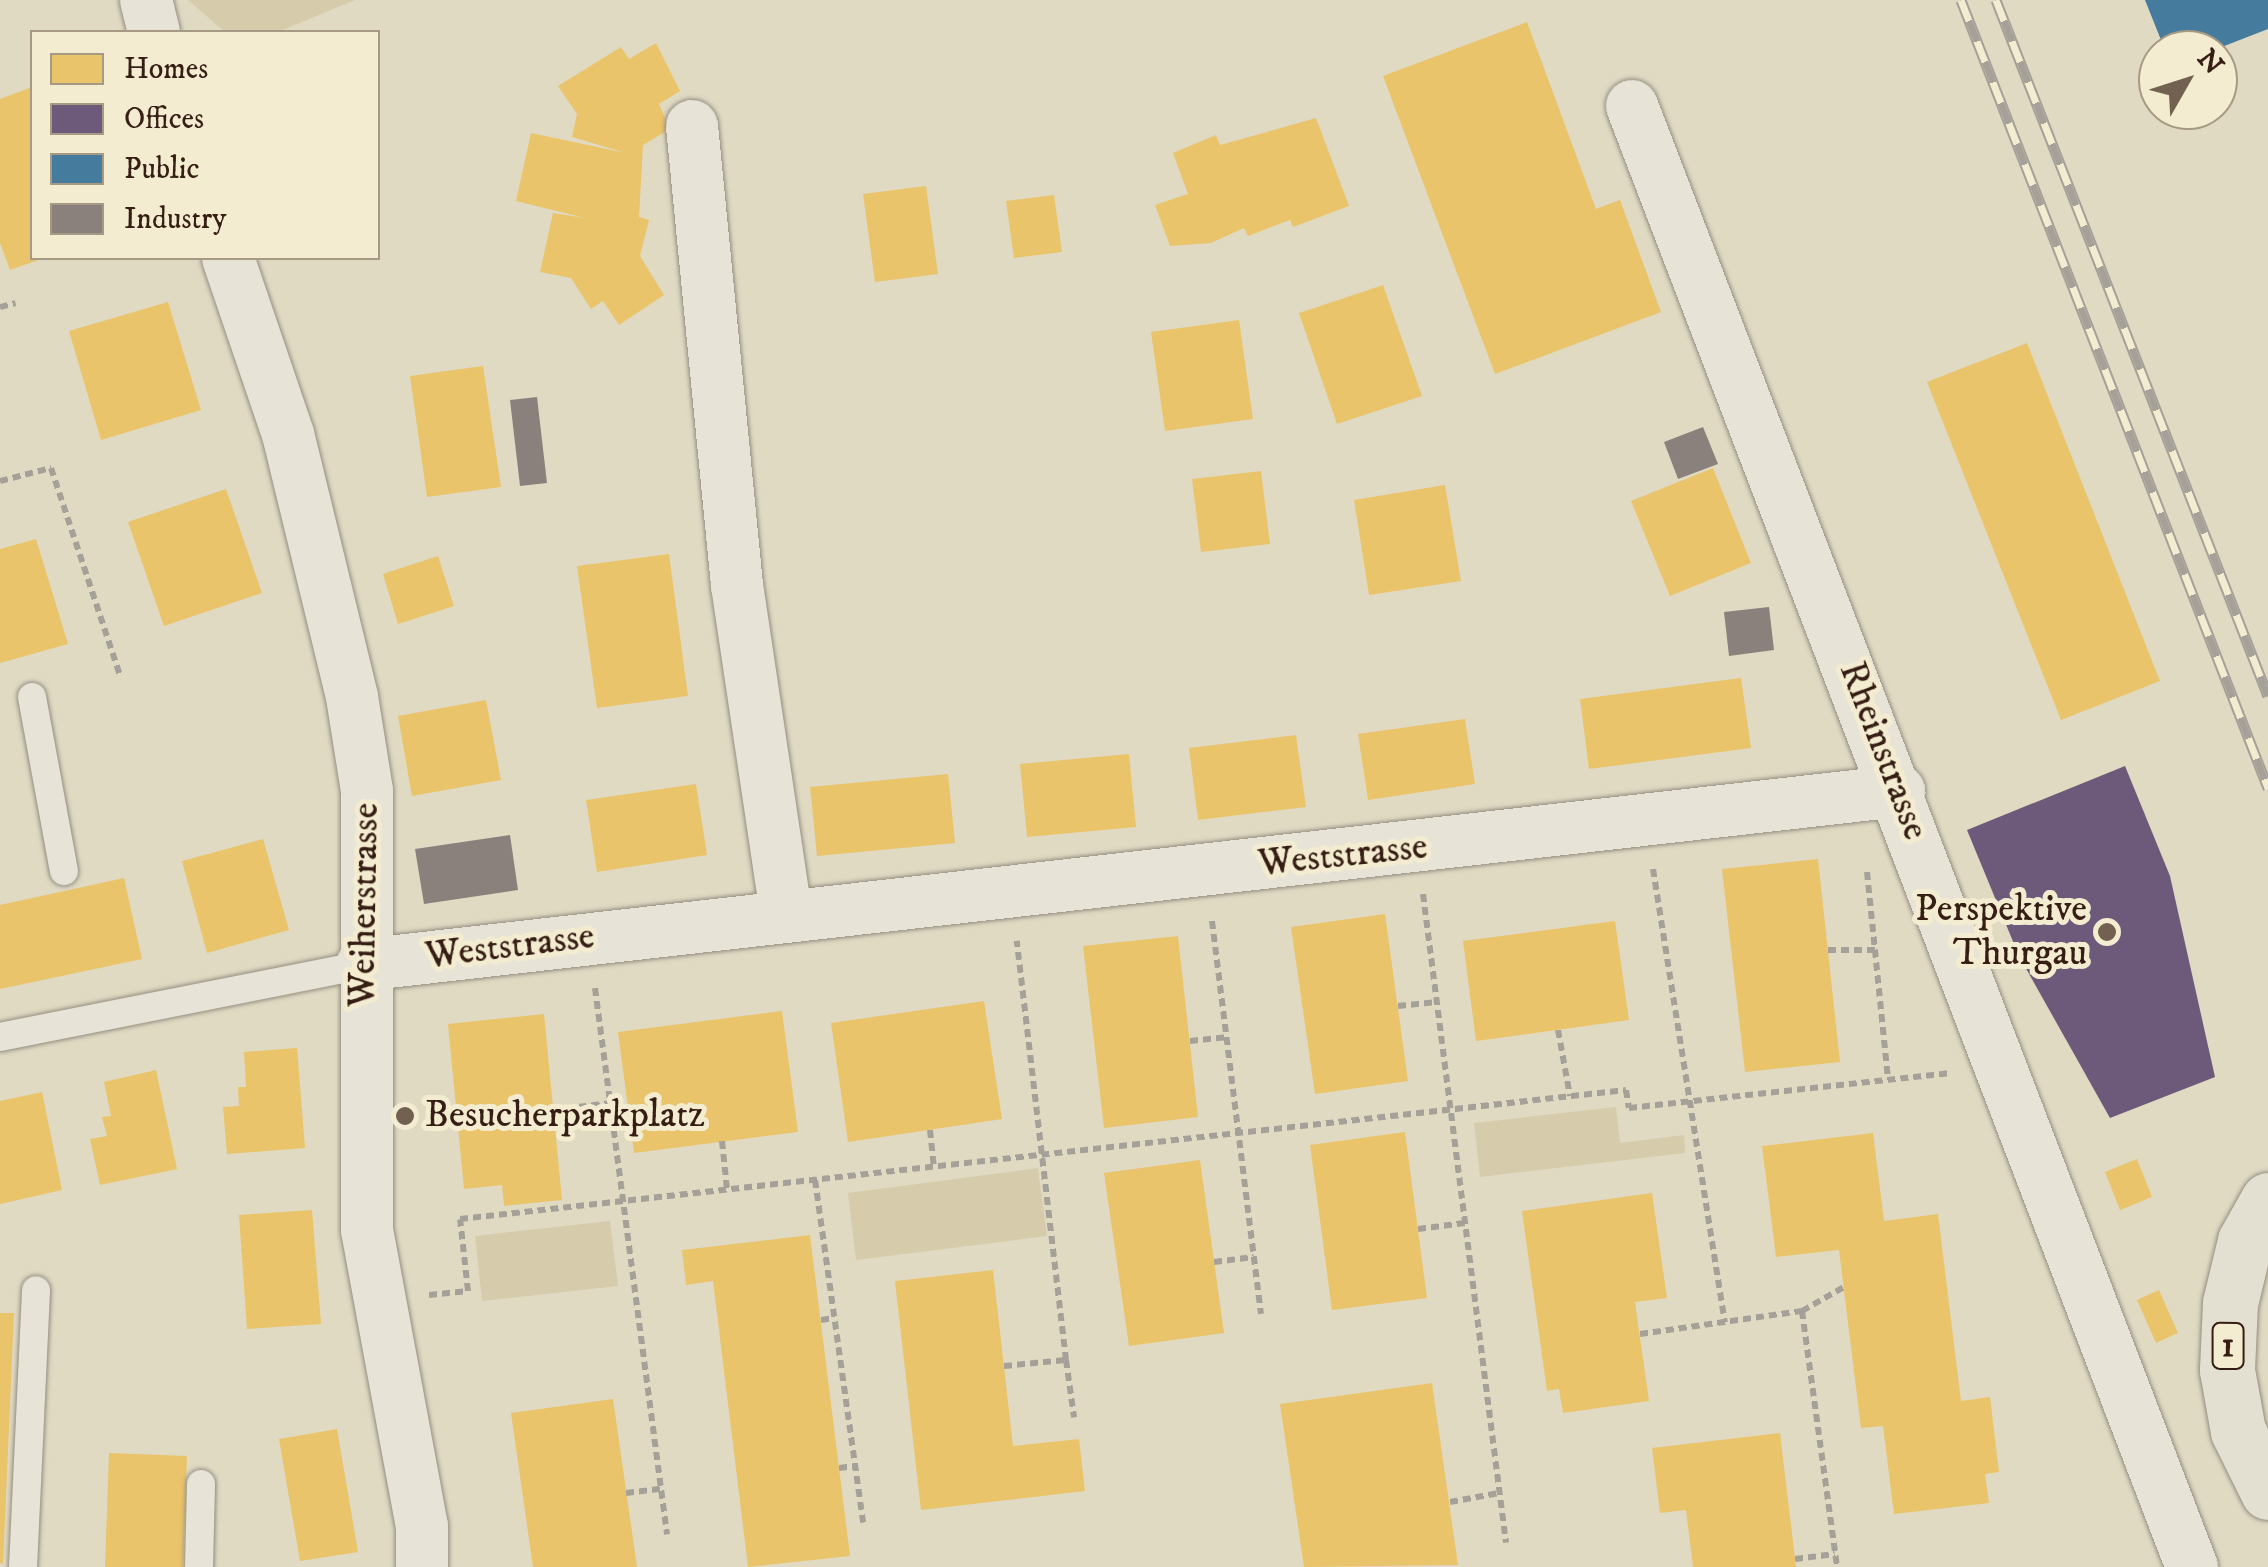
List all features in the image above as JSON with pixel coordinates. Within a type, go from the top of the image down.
[{"type":"main road","name":"1","points":[[2268,1200],[2245,1242],[2230,1303],[2227,1370],[2238,1431],[2268,1492]]},
{"type":"street","points":[[146,0],[154,30]]},
{"type":"street","name":"Rheinstrasse","points":[[1632,106],[1879,793],[2002,1067],[2192,1567]]},
{"type":"street","points":[[692,126],[737,584],[786,914]]},
{"type":"street","name":"Weiherstrasse","points":[[229,260],[288,434],[352,697],[368,791],[362,965],[366,1230],[422,1526],[422,1567]]},
{"type":"street","name":"Weststrasse","points":[[362,965],[1879,793]]},
{"type":"lane","points":[[32,697],[64,871]]},
{"type":"lane","name":"Weststrasse","points":[[0,1036],[362,965]]},
{"type":"lane","points":[[22,1567],[36,1290]]},
{"type":"lane","points":[[199,1567],[201,1484]]},
{"type":"path","points":[[0,308],[16,303]]},
{"type":"path","points":[[0,481],[51,468],[120,676]]},
{"type":"path","points":[[1879,793],[1875,950],[1888,1080]]},
{"type":"path","points":[[1645,822],[1725,1322]]},
{"type":"path","points":[[1418,848],[1506,1543]]},
{"type":"path","points":[[1205,870],[1261,1314]]},
{"type":"path","points":[[1011,890],[1074,1418]]},
{"type":"path","points":[[588,938],[668,1534]]},
{"type":"path","points":[[1828,950],[1875,950]]},
{"type":"path","points":[[1398,1006],[1436,1002]]},
{"type":"path","points":[[1558,1030],[1570,1096]]},
{"type":"path","points":[[1190,1041],[1226,1037]]},
{"type":"path","points":[[380,1300],[468,1291],[460,1220],[1626,1090],[1629,1108],[2002,1067]]},
{"type":"path","points":[[554,1110],[610,1103]]},
{"type":"path","points":[[930,1130],[934,1167]]},
{"type":"path","points":[[722,1142],[727,1189]]},
{"type":"path","points":[[815,1180],[864,1523]]},
{"type":"path","points":[[1418,1229],[1465,1223]]},
{"type":"path","points":[[1214,1262],[1254,1257]]},
{"type":"path","points":[[1640,1334],[1802,1310],[1844,1288]]},
{"type":"path","points":[[1802,1310],[1837,1567]]},
{"type":"path","points":[[821,1320],[834,1318]]},
{"type":"path","points":[[1004,1366],[1066,1360]]},
{"type":"path","points":[[839,1468],[855,1466]]},
{"type":"path","points":[[626,1493],[662,1489]]},
{"type":"path","points":[[1450,1502],[1499,1494]]},
{"type":"path","points":[[1795,1559],[1834,1554]]},
{"type":"shaded area","points":[[188,0],[355,0],[283,30],[223,30]]},
{"type":"shaded area","points":[[1616,1107],[1620,1143],[1684,1135],[1685,1153],[1480,1177],[1474,1123]]},
{"type":"shaded area","points":[[1038,1168],[1047,1236],[856,1260],[848,1193]]},
{"type":"shaded area","points":[[610,1221],[618,1286],[482,1301],[475,1236]]},
{"type":"building: Homes","points":[[1527,22],[1596,209],[1620,200],[1661,312],[1495,374],[1383,76]]},
{"type":"building: Homes","points":[[656,43],[680,91],[659,104],[670,129],[643,145],[639,217],[649,220],[640,256],[664,295],[619,325],[603,301],[591,309],[571,278],[540,272],[553,213],[585,218],[516,201],[531,133],[626,153],[572,137],[577,114],[558,86],[621,47],[629,59]]},
{"type":"building: Homes","points":[[30,88],[30,260],[38,260],[10,270],[0,243],[0,99]]},
{"type":"building: Homes","points":[[1316,118],[1349,206],[1293,227],[1290,220],[1248,236],[1244,228],[1211,243],[1170,246],[1155,205],[1188,194],[1173,153],[1216,135],[1220,145]]},
{"type":"building: Homes","points":[[926,186],[938,274],[875,282],[863,194]]},
{"type":"building: Homes","points":[[1054,195],[1062,252],[1014,258],[1006,201]]},
{"type":"building: Homes","points":[[1383,285],[1422,396],[1337,424],[1299,313]]},
{"type":"building: Homes","points":[[168,302],[201,410],[101,440],[69,331]]},
{"type":"building: Homes","points":[[1239,320],[1253,419],[1165,431],[1151,332]]},
{"type":"building: Homes","points":[[2027,343],[2160,681],[2061,720],[1927,382]]},
{"type":"building: Homes","points":[[483,366],[501,487],[427,497],[410,376]]},
{"type":"building: Homes","points":[[1713,468],[1751,563],[1670,596],[1631,501]]},
{"type":"building: Homes","points":[[1261,471],[1270,544],[1201,552],[1192,479]]},
{"type":"building: Homes","points":[[1445,485],[1461,581],[1369,595],[1354,500]]},
{"type":"building: Homes","points":[[226,489],[262,593],[164,626],[128,522]]},
{"type":"building: Homes","points":[[36,539],[68,644],[0,663],[0,549]]},
{"type":"building: Homes","points":[[669,554],[688,696],[597,708],[577,566]]},
{"type":"building: Homes","points":[[438,556],[454,606],[398,624],[383,574]]},
{"type":"building: Homes","points":[[1741,678],[1751,748],[1589,769],[1580,699]]},
{"type":"building: Homes","points":[[486,700],[501,780],[412,796],[398,716]]},
{"type":"building: Homes","points":[[1465,719],[1475,784],[1368,800],[1358,734]]},
{"type":"building: Homes","points":[[1296,735],[1306,807],[1198,820],[1189,748]]},
{"type":"building: Homes","points":[[1129,754],[1136,827],[1027,837],[1020,764]]},
{"type":"building: Homes","points":[[948,774],[955,843],[817,856],[810,787]]},
{"type":"building: Homes","points":[[696,784],[707,855],[597,872],[586,800]]},
{"type":"building: Homes","points":[[263,839],[289,930],[207,953],[182,861]]},
{"type":"building: Homes","points":[[1818,859],[1840,1062],[1745,1072],[1722,869]]},
{"type":"building: Homes","points":[[124,878],[142,959],[0,989],[0,905]]},
{"type":"building: Homes","points":[[1385,914],[1408,1081],[1315,1094],[1291,927]]},
{"type":"building: Homes","points":[[1615,921],[1629,1020],[1476,1041],[1463,941]]},
{"type":"building: Homes","points":[[1178,936],[1198,1117],[1104,1128],[1083,946]]},
{"type":"building: Homes","points":[[984,1001],[1002,1119],[848,1142],[831,1023]]},
{"type":"building: Homes","points":[[782,1011],[798,1132],[634,1153],[618,1032]]},
{"type":"building: Homes","points":[[544,1014],[562,1200],[504,1206],[502,1185],[464,1189],[448,1024]]},
{"type":"building: Homes","points":[[297,1048],[305,1148],[227,1154],[223,1107],[239,1106],[238,1087],[246,1087],[244,1052]]},
{"type":"building: Homes","points":[[156,1070],[177,1169],[100,1185],[90,1139],[107,1136],[102,1117],[111,1116],[104,1082]]},
{"type":"building: Homes","points":[[42,1092],[62,1190],[0,1204],[0,1101]]},
{"type":"building: Homes","points":[[1405,1132],[1427,1298],[1332,1310],[1310,1145]]},
{"type":"building: Homes","points":[[1873,1133],[1884,1221],[1938,1214],[1961,1401],[1990,1397],[1999,1472],[1985,1474],[1989,1503],[1894,1514],[1883,1426],[1861,1428],[1839,1250],[1776,1257],[1762,1146]]},
{"type":"building: Homes","points":[[2137,1159],[2152,1197],[2120,1210],[2105,1172]]},
{"type":"building: Homes","points":[[1200,1160],[1224,1333],[1129,1346],[1104,1173]]},
{"type":"building: Homes","points":[[1652,1193],[1667,1298],[1635,1302],[1649,1401],[1563,1413],[1559,1389],[1547,1391],[1522,1211]]},
{"type":"building: Homes","points":[[312,1210],[321,1324],[247,1329],[239,1215]]},
{"type":"building: Homes","points":[[810,1235],[850,1556],[748,1567],[713,1281],[686,1285],[682,1250]]},
{"type":"building: Homes","points":[[993,1270],[1013,1446],[1079,1439],[1085,1491],[921,1510],[895,1281]]},
{"type":"building: Homes","points":[[2159,1290],[2178,1333],[2156,1343],[2137,1300]]},
{"type":"building: Homes","points":[[0,1313],[14,1313],[3,1564],[0,1563]]},
{"type":"building: Homes","points":[[1432,1383],[1458,1565],[1304,1567],[1280,1404]]},
{"type":"building: Homes","points":[[613,1399],[637,1567],[533,1567],[511,1413]]},
{"type":"building: Homes","points":[[337,1429],[358,1552],[300,1561],[279,1439]]},
{"type":"building: Homes","points":[[1780,1433],[1796,1567],[1693,1567],[1686,1510],[1660,1513],[1652,1448]]},
{"type":"building: Homes","points":[[109,1453],[187,1456],[183,1567],[105,1567]]},
{"type":"building: Offices","points":[[2125,766],[2170,876],[2215,1077],[2110,1118],[2019,956],[1967,830]]},
{"type":"building: Public","points":[[2145,0],[2268,0],[2268,29],[2238,41],[2238,30],[2157,30]]},
{"type":"building: Industry","points":[[537,397],[547,483],[520,486],[510,400]]},
{"type":"building: Industry","points":[[1703,427],[1718,464],[1678,479],[1664,442]]},
{"type":"building: Industry","points":[[1769,607],[1774,650],[1729,656],[1724,612]]},
{"type":"building: Industry","points":[[510,835],[518,890],[424,904],[415,849]]},
{"type":"railway","points":[[1961,0],[2268,788]]},
{"type":"railway","points":[[1996,0],[2268,696]]},
{"type":"place","name":"Perspektive Thurgau","points":[[2107,932]]},
{"type":"place","name":"Besucherparkplatz","points":[[405,1116]]}]
